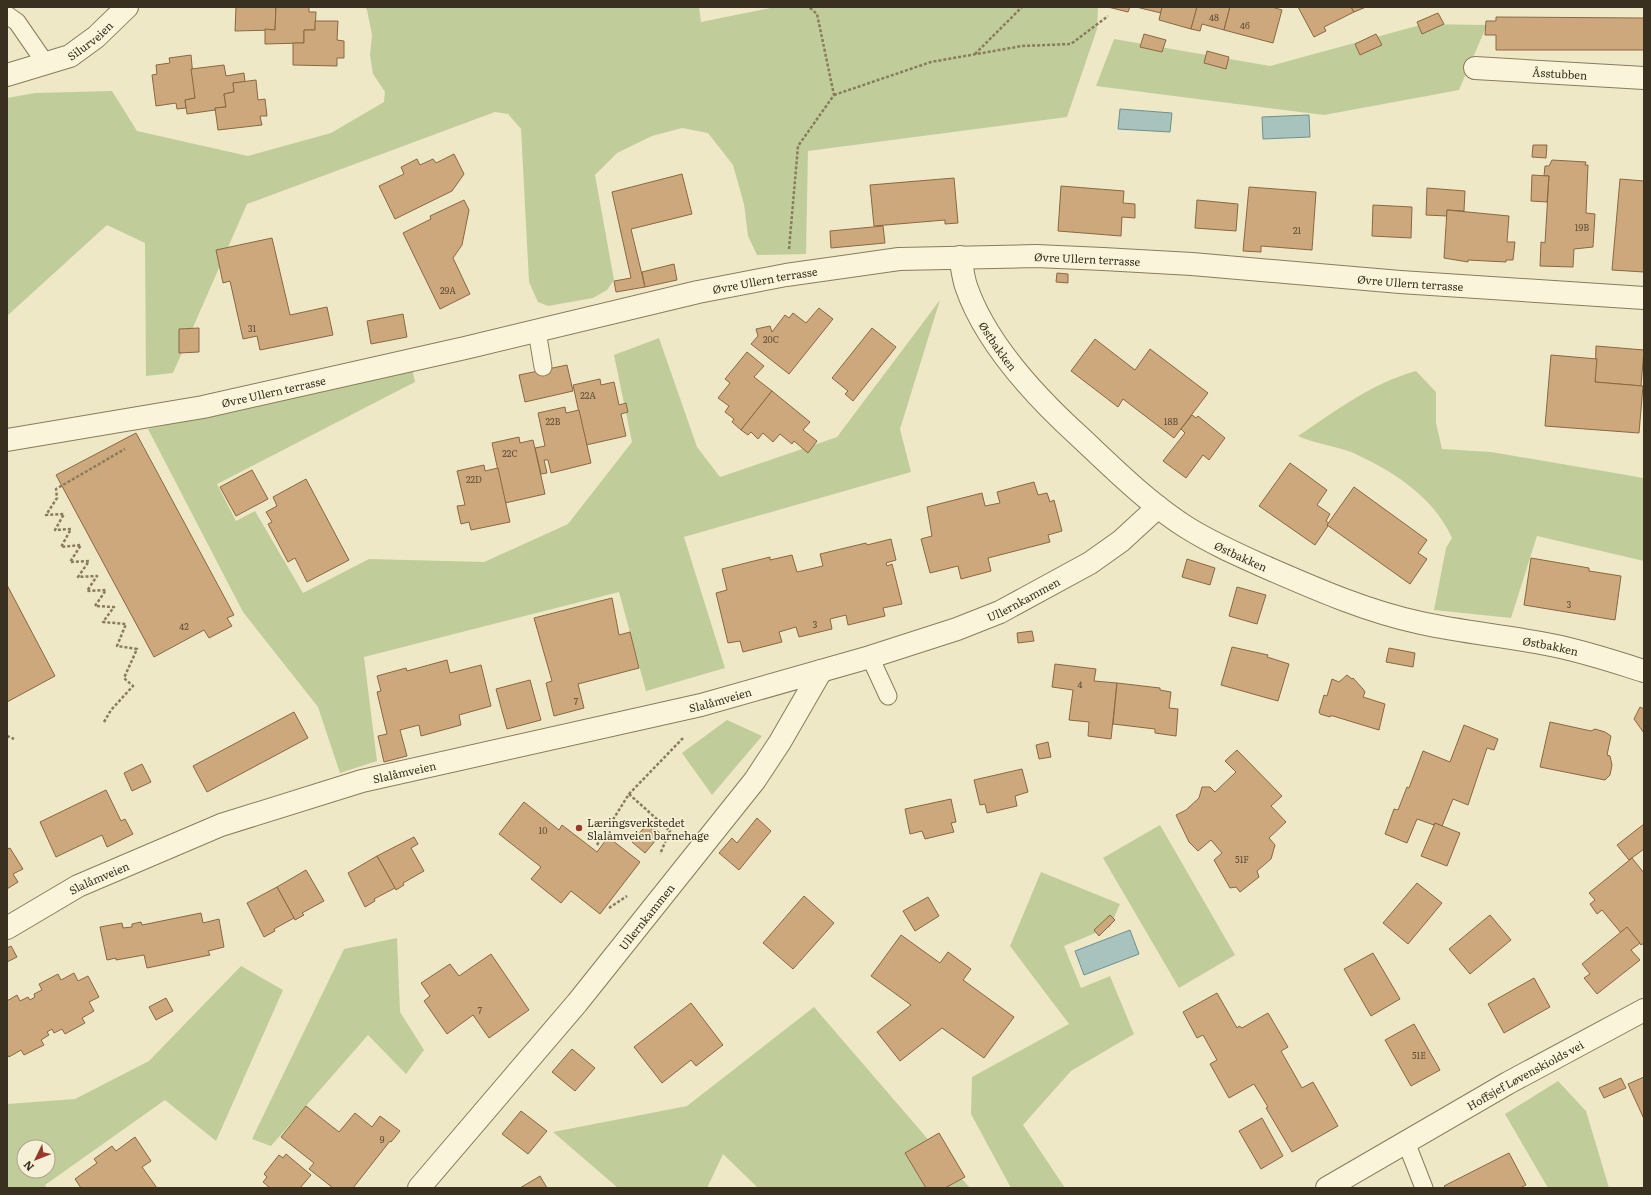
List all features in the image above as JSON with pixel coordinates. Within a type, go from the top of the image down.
[{"type":"street","name":"Silurveien","points":[[7,75],[70,56],[96,37],[127,7]]},
{"type":"street","name":"Åsstubben","points":[[1475,68],[1644,78]]},
{"type":"street","name":"Øvre Ullern terrasse","points":[[7,440],[203,407],[537,331],[698,292],[786,275],[899,259],[1036,256],[1103,259],[1192,264],[1400,282],[1644,298]]},
{"type":"street","name":"Østbakken","points":[[960,257],[966,286],[978,312],[993,338],[1022,377],[1058,417],[1119,475],[1158,507],[1186,527],[1220,547],[1311,587],[1368,608],[1420,623],[1548,644],[1591,654],[1644,671]]},
{"type":"street","name":"Ullernkammen","points":[[419,1188],[577,1003],[755,780],[780,742],[821,671],[957,629],[1000,612],[1090,563],[1121,541],[1158,507]]},
{"type":"street","name":"Slalåmveien","points":[[7,928],[78,886],[229,823],[362,781],[701,705],[821,671]]},
{"type":"street","name":"Hoffsjef Løvenskiolds vei","points":[[1327,1188],[1508,1083],[1644,1010]]},
{"type":"lane","points":[[7,15],[17,22],[46,64]]},
{"type":"lane","points":[[537,331],[543,367]]},
{"type":"lane","points":[[870,657],[888,696]]},
{"type":"lane","points":[[1406,1142],[1424,1188]]},
{"type":"path","points":[[809,7],[817,14],[834,95]]},
{"type":"path","points":[[975,54],[1022,7]]},
{"type":"path","points":[[786,275],[798,146],[834,95],[931,62],[1022,46],[1071,44],[1108,16]]},
{"type":"path","points":[[104,722],[111,710],[133,686],[124,678],[137,649],[117,646],[126,624],[103,622],[114,606],[95,606],[106,590],[87,591],[97,576],[78,577],[89,560],[70,562],[81,545],[61,547],[72,529],[55,530],[64,514],[46,515],[57,498],[56,489],[125,448]]},
{"type":"path","points":[[597,845],[629,794],[683,739],[701,705]]},
{"type":"path","points":[[7,736],[14,739]]},
{"type":"path","points":[[629,794],[670,831],[658,858]]},
{"type":"path","points":[[610,908],[634,892]]},
{"type":"green space","points":[[365,7],[699,7],[701,22],[775,7],[1098,7],[1097,29],[1067,117],[808,151],[806,254],[757,255],[748,236],[744,204],[733,165],[708,133],[682,128],[652,136],[617,153],[595,175],[614,280],[607,290],[593,298],[548,306],[538,302],[529,282],[521,129],[508,114],[495,112],[247,204],[173,373],[146,376],[145,243],[107,225],[7,316],[7,98],[35,93],[112,91],[137,131],[248,156],[331,133],[384,102],[385,92],[373,74],[370,55],[372,35],[367,10]]},
{"type":"green space","points":[[1424,24],[1487,25],[1459,90],[1324,115],[1096,86],[1114,39],[1270,66]]},
{"type":"green space","points":[[940,300],[900,429],[911,472],[684,537],[725,668],[646,691],[619,592],[364,657],[377,761],[340,773],[318,707],[243,612],[148,429],[412,368],[415,382],[217,484],[236,521],[255,511],[303,593],[369,559],[484,562],[568,524],[632,442],[614,355],[659,338],[697,447],[720,477],[837,437]]},
{"type":"green space","points":[[1416,371],[1436,392],[1436,423],[1442,449],[1491,452],[1644,478],[1644,561],[1537,536],[1511,618],[1434,610],[1446,548],[1452,538],[1437,513],[1417,492],[1381,467],[1351,452],[1298,436],[1340,407],[1369,390],[1399,376]]},
{"type":"green space","points":[[727,720],[762,736],[712,795],[682,753]]},
{"type":"green space","points":[[1160,825],[1235,955],[1179,988],[1103,858]]},
{"type":"green space","points":[[1041,872],[1120,904],[1110,927],[1064,946],[1081,988],[1110,976],[1134,1034],[1071,1071],[1023,1125],[1065,1188],[1011,1188],[971,1114],[972,1077],[1069,1024],[1010,946]]},
{"type":"green space","points":[[397,938],[400,1012],[424,1050],[406,1074],[368,1035],[271,1146],[252,1139],[344,949]]},
{"type":"green space","points":[[241,966],[283,990],[216,1141],[165,1100],[56,1177],[56,1139],[16,1139],[16,1179],[53,1179],[45,1185],[47,1188],[7,1188],[7,1104],[75,1099],[149,1061]]},
{"type":"green space","points":[[814,1007],[970,1188],[758,1188],[723,1154],[707,1188],[618,1188],[553,1132],[687,1106]]},
{"type":"green space","points":[[1558,1081],[1586,1111],[1609,1188],[1548,1188],[1505,1114]]},
{"type":"water","points":[[1120,109],[1172,113],[1170,132],[1118,129]]},
{"type":"water","points":[[1309,115],[1310,137],[1263,139],[1262,117]]},
{"type":"water","points":[[1130,930],[1139,954],[1084,975],[1075,951]]},
{"type":"building","points":[[236,7],[276,7],[275,30],[235,31]]},
{"type":"building","points":[[276,7],[309,7],[309,12],[316,12],[315,30],[304,30],[304,43],[265,44],[265,29],[275,30]]},
{"type":"building","points":[[1108,7],[1130,7],[1128,12]]},
{"type":"building","points":[[1136,7],[1162,7],[1161,13]]},
{"type":"building","points":[[1162,7],[1197,7],[1191,29],[1159,20]]},
{"type":"building","points":[[1197,7],[1230,7],[1224,30],[1202,24],[1200,31],[1191,29]]},
{"type":"building","points":[[1230,7],[1272,7],[1282,10],[1273,43],[1224,30]]},
{"type":"building","points":[[1298,7],[1351,7],[1354,12],[1324,27],[1326,31],[1314,37]]},
{"type":"building","points":[[1351,7],[1366,7],[1354,12]]},
{"type":"building","points":[[1438,13],[1444,24],[1422,34],[1417,22]]},
{"type":"building","points":[[1496,17],[1644,18],[1644,50],[1496,50],[1496,35],[1485,35],[1486,21],[1496,21]]},
{"type":"building","points":[[315,21],[338,21],[337,40],[344,41],[344,58],[337,58],[337,66],[293,65],[293,43],[304,43],[304,30],[315,30]]},
{"type":"building","points":[[1144,34],[1166,40],[1162,52],[1140,47]]},
{"type":"building","points":[[1376,34],[1382,45],[1360,55],[1355,44]]},
{"type":"building","points":[[1207,51],[1229,57],[1226,69],[1204,63]]},
{"type":"building","points":[[191,55],[195,98],[185,100],[186,108],[177,109],[176,103],[156,106],[152,75],[157,74],[156,65],[170,63],[169,58]]},
{"type":"building","points":[[224,65],[226,76],[244,73],[245,82],[233,83],[234,92],[224,94],[226,107],[187,114],[185,100],[195,98],[191,69]]},
{"type":"building","points":[[256,80],[258,100],[265,99],[267,116],[260,116],[262,125],[218,130],[215,108],[226,107],[224,94],[234,92],[233,83]]},
{"type":"building","points":[[1533,145],[1547,145],[1546,158],[1532,157]]},
{"type":"building","points":[[454,154],[464,174],[452,191],[395,219],[379,186],[404,174],[401,167],[417,159],[420,165],[433,159],[436,163]]},
{"type":"building","points":[[1552,160],[1586,162],[1585,165],[1588,165],[1586,213],[1595,214],[1593,247],[1574,249],[1573,267],[1540,266],[1541,242],[1545,243],[1549,176],[1544,176],[1545,166],[1549,166]]},
{"type":"building","points":[[682,174],[692,214],[631,229],[645,287],[616,292],[614,281],[631,278],[612,192]]},
{"type":"building","points":[[1532,175],[1549,176],[1547,202],[1531,201]]},
{"type":"building","points":[[954,178],[958,223],[945,224],[945,220],[874,226],[870,185]]},
{"type":"building","points":[[1620,179],[1644,181],[1644,272],[1612,270]]},
{"type":"building","points":[[1061,186],[1124,191],[1123,203],[1135,204],[1135,218],[1122,217],[1121,236],[1058,231]]},
{"type":"building","points":[[1249,187],[1316,192],[1312,250],[1261,246],[1261,252],[1243,251]]},
{"type":"building","points":[[1427,188],[1465,191],[1464,211],[1447,210],[1447,216],[1426,215]]},
{"type":"building","points":[[464,200],[469,210],[462,245],[453,258],[470,294],[440,309],[403,233],[431,219],[430,216]]},
{"type":"building","points":[[1197,200],[1238,204],[1236,231],[1195,228]]},
{"type":"building","points":[[1373,205],[1412,207],[1411,238],[1372,236]]},
{"type":"building","points":[[1447,210],[1509,216],[1507,242],[1515,242],[1513,260],[1506,260],[1506,262],[1468,260],[1468,262],[1444,258]]},
{"type":"building","points":[[883,226],[885,243],[831,248],[830,231]]},
{"type":"building","points":[[272,238],[290,315],[327,307],[333,335],[260,350],[257,336],[243,339],[230,281],[223,283],[216,250]]},
{"type":"building","points":[[674,264],[677,280],[645,287],[642,272]]},
{"type":"building","points":[[1057,273],[1068,274],[1068,283],[1056,282]]},
{"type":"building","points":[[819,308],[833,319],[789,374],[751,344],[758,336],[756,329],[770,326],[772,332],[785,315],[789,318],[793,313],[806,323]]},
{"type":"building","points":[[403,314],[407,337],[371,344],[367,321]]},
{"type":"building","points":[[199,328],[199,352],[179,353],[179,329]]},
{"type":"building","points":[[872,328],[896,347],[853,401],[845,394],[848,391],[832,378]]},
{"type":"building","points":[[1095,339],[1135,370],[1150,349],[1208,393],[1174,438],[1123,399],[1118,407],[1071,371]]},
{"type":"building","points":[[1596,346],[1644,350],[1641,386],[1595,382]]},
{"type":"building","points":[[747,352],[764,366],[754,377],[772,391],[741,430],[732,422],[734,419],[725,412],[729,406],[718,398],[730,383],[725,379]]},
{"type":"building","points":[[1551,355],[1597,359],[1595,382],[1643,386],[1639,433],[1545,426]]},
{"type":"building","points":[[567,365],[573,391],[525,402],[519,375]]},
{"type":"building","points":[[600,379],[601,385],[614,382],[619,405],[626,403],[628,412],[621,414],[626,436],[586,445],[573,385]]},
{"type":"building","points":[[772,391],[810,422],[803,430],[817,441],[808,453],[794,441],[792,444],[780,434],[773,442],[763,433],[758,439],[751,432],[748,435],[741,430]]},
{"type":"building","points":[[565,407],[566,413],[579,410],[591,463],[551,473],[548,460],[544,460],[547,473],[541,474],[535,448],[545,446],[538,413]]},
{"type":"building","points":[[1192,415],[1196,418],[1198,416],[1225,438],[1209,460],[1203,455],[1186,478],[1163,461],[1185,433],[1181,429]]},
{"type":"building","points":[[136,433],[234,615],[227,618],[232,626],[209,638],[204,630],[154,657],[56,475]]},
{"type":"building","points":[[519,437],[520,443],[533,440],[545,494],[505,503],[492,443]]},
{"type":"building","points":[[1290,463],[1327,490],[1317,505],[1330,514],[1326,521],[1329,523],[1315,545],[1259,506]]},
{"type":"building","points":[[484,465],[485,471],[498,468],[510,522],[471,530],[469,522],[461,524],[457,506],[465,505],[457,471]]},
{"type":"building","points":[[252,470],[268,499],[236,516],[220,487]]},
{"type":"building","points":[[306,479],[349,560],[307,582],[295,558],[288,562],[268,524],[272,522],[266,512],[277,506],[273,497]]},
{"type":"building","points":[[1034,482],[1038,495],[1047,493],[1050,502],[1054,500],[1062,531],[1048,535],[1050,542],[988,558],[991,571],[961,579],[958,566],[930,573],[921,539],[932,536],[927,507],[982,493],[985,506],[1000,503],[997,492]]},
{"type":"building","points":[[1354,487],[1427,540],[1418,553],[1427,559],[1410,584],[1327,525]]},
{"type":"building","points":[[891,539],[896,560],[886,563],[887,566],[892,564],[902,604],[883,608],[885,616],[848,625],[846,615],[830,619],[832,629],[799,637],[796,627],[779,632],[782,642],[743,652],[740,641],[728,643],[716,593],[727,590],[722,569],[770,557],[770,560],[792,555],[797,572],[823,566],[820,554],[866,543],[867,545]]},
{"type":"building","points":[[1531,558],[1589,568],[1589,571],[1621,576],[1615,620],[1524,605]]},
{"type":"building","points":[[1187,559],[1215,568],[1210,585],[1182,577]]},
{"type":"building","points":[[7,585],[55,676],[7,702]]},
{"type":"building","points":[[1237,587],[1266,595],[1257,624],[1229,616]]},
{"type":"building","points":[[612,598],[619,635],[630,632],[639,668],[578,684],[584,708],[554,716],[546,683],[552,681],[534,618]]},
{"type":"building","points":[[1032,631],[1034,641],[1018,643],[1017,633]]},
{"type":"building","points":[[1232,647],[1268,655],[1267,657],[1289,664],[1278,701],[1221,685]]},
{"type":"building","points":[[1389,648],[1415,653],[1413,667],[1386,662]]},
{"type":"building","points":[[447,660],[450,673],[481,665],[491,706],[459,715],[461,725],[421,736],[419,725],[400,730],[407,756],[384,762],[378,736],[387,734],[377,692],[381,691],[377,676],[406,668],[407,671]]},
{"type":"building","points":[[1055,664],[1096,669],[1094,681],[1117,683],[1111,739],[1088,736],[1089,722],[1069,720],[1073,690],[1052,687]]},
{"type":"building","points":[[1347,675],[1352,679],[1353,678],[1363,689],[1365,692],[1363,697],[1385,704],[1379,730],[1333,716],[1330,717],[1320,714],[1319,712],[1324,695],[1327,696],[1332,679],[1339,682]]},
{"type":"building","points":[[530,680],[541,720],[507,729],[496,689]]},
{"type":"building","points":[[1117,683],[1160,688],[1160,690],[1171,692],[1169,708],[1178,709],[1176,736],[1155,733],[1155,729],[1113,724]]},
{"type":"building","points":[[1640,707],[1644,709],[1644,733],[1634,719]]},
{"type":"building","points":[[294,712],[308,738],[207,792],[193,766]]},
{"type":"building","points":[[1550,722],[1591,731],[1595,729],[1605,732],[1611,736],[1607,755],[1610,756],[1612,765],[1610,775],[1605,780],[1540,767]]},
{"type":"building","points":[[1464,725],[1498,739],[1494,750],[1487,748],[1468,805],[1453,799],[1442,826],[1417,819],[1407,843],[1385,834],[1394,809],[1398,810],[1407,787],[1409,788],[1423,751],[1450,762]]},
{"type":"building","points":[[1048,742],[1051,757],[1039,759],[1036,745]]},
{"type":"building","points":[[1237,750],[1282,796],[1271,806],[1286,822],[1269,838],[1275,845],[1271,859],[1257,871],[1259,877],[1240,892],[1236,887],[1230,888],[1214,860],[1222,853],[1211,840],[1198,851],[1189,842],[1176,815],[1186,810],[1199,798],[1202,787],[1210,787],[1215,792],[1236,772],[1225,761]]},
{"type":"building","points":[[142,764],[151,782],[132,791],[124,773]]},
{"type":"building","points":[[1022,769],[1028,792],[1015,796],[1017,806],[987,813],[985,804],[980,805],[974,780]]},
{"type":"building","points":[[106,790],[121,821],[125,819],[133,834],[107,847],[102,835],[56,857],[40,822]]},
{"type":"building","points":[[951,799],[956,822],[951,823],[954,832],[925,839],[922,831],[910,834],[905,809]]},
{"type":"building","points":[[524,802],[559,830],[562,825],[597,852],[608,837],[640,862],[600,914],[571,891],[561,903],[531,879],[541,867],[499,834]]},
{"type":"building","points":[[757,818],[771,831],[739,870],[719,853],[732,838],[737,843]]},
{"type":"building","points":[[648,823],[661,834],[645,853],[632,842]]},
{"type":"building","points":[[1435,823],[1460,833],[1447,866],[1421,856]]},
{"type":"building","points":[[1644,824],[1644,849],[1629,860],[1617,845]]},
{"type":"building","points":[[414,837],[418,844],[411,848],[424,871],[403,883],[404,885],[396,890],[377,856]]},
{"type":"building","points":[[10,848],[23,869],[13,874],[18,882],[7,889],[7,849]]},
{"type":"building","points":[[377,856],[395,888],[374,899],[375,901],[365,907],[348,873]]},
{"type":"building","points":[[1632,858],[1644,873],[1644,943],[1641,945],[1627,927],[1621,933],[1602,910],[1597,914],[1590,904],[1595,900],[1589,893]]},
{"type":"building","points":[[306,870],[324,901],[302,913],[304,915],[295,920],[277,887]]},
{"type":"building","points":[[1417,883],[1442,903],[1408,944],[1383,923]]},
{"type":"building","points":[[277,887],[294,918],[274,929],[275,931],[264,937],[247,903]]},
{"type":"building","points":[[804,896],[834,923],[793,969],[763,943]]},
{"type":"building","points":[[928,897],[939,916],[915,931],[903,911]]},
{"type":"building","points":[[201,913],[203,923],[219,919],[224,947],[208,951],[210,955],[147,968],[144,955],[116,960],[116,958],[107,960],[100,927],[122,923],[123,928],[132,927],[132,924],[141,922],[142,925]]},
{"type":"building","points":[[1110,915],[1115,920],[1099,936],[1094,930]]},
{"type":"building","points":[[1490,915],[1511,940],[1470,974],[1449,949]]},
{"type":"building","points":[[1627,927],[1640,943],[1631,950],[1640,960],[1597,994],[1584,978],[1590,974],[1582,964]]},
{"type":"building","points":[[901,935],[940,963],[948,952],[971,969],[963,980],[1014,1017],[984,1058],[942,1028],[900,1061],[877,1032],[911,1005],[871,976]]},
{"type":"building","points":[[11,946],[17,957],[7,962],[7,948]]},
{"type":"building","points":[[1373,953],[1400,999],[1371,1016],[1344,969]]},
{"type":"building","points":[[491,954],[529,1010],[489,1038],[473,1015],[447,1034],[424,1001],[430,996],[421,983],[450,964],[459,976]]},
{"type":"building","points":[[74,973],[78,981],[88,976],[99,997],[89,1002],[94,1011],[82,1018],[85,1023],[65,1034],[62,1029],[54,1033],[52,1029],[47,1032],[49,1035],[41,1040],[44,1045],[24,1055],[21,1050],[9,1057],[7,1054],[7,1001],[17,995],[20,1001],[28,997],[30,1000],[35,997],[34,994],[42,990],[39,984],[58,974],[61,980]]},
{"type":"building","points":[[1534,978],[1550,1007],[1504,1033],[1488,1004]]},
{"type":"building","points":[[1217,993],[1237,1028],[1239,1026],[1242,1028],[1268,1013],[1288,1047],[1281,1051],[1302,1088],[1313,1082],[1338,1126],[1292,1152],[1266,1108],[1268,1107],[1254,1084],[1229,1098],[1210,1064],[1217,1060],[1203,1035],[1197,1038],[1183,1012]]},
{"type":"building","points":[[166,998],[173,1011],[156,1020],[149,1007]]},
{"type":"building","points":[[691,1003],[723,1045],[696,1066],[691,1060],[662,1083],[634,1047]]},
{"type":"building","points":[[1414,1024],[1440,1070],[1411,1086],[1385,1040]]},
{"type":"building","points":[[572,1049],[595,1068],[575,1091],[552,1072]]},
{"type":"building","points":[[1644,1077],[1644,1119],[1628,1084]]},
{"type":"building","points":[[1621,1078],[1626,1088],[1604,1098],[1599,1088]]},
{"type":"building","points":[[306,1106],[339,1132],[355,1113],[372,1127],[380,1116],[400,1131],[391,1142],[390,1141],[353,1188],[333,1188],[309,1169],[314,1163],[281,1137]]},
{"type":"building","points":[[521,1111],[547,1131],[528,1154],[502,1134]]},
{"type":"building","points":[[1262,1118],[1283,1156],[1261,1169],[1239,1131]]},
{"type":"building","points":[[939,1133],[965,1177],[945,1188],[926,1188],[905,1153]]},
{"type":"building","points":[[135,1137],[151,1161],[142,1167],[157,1188],[81,1188],[75,1179],[97,1163],[94,1159],[112,1146],[116,1151]]},
{"type":"building","points":[[1509,1153],[1526,1185],[1520,1188],[1446,1188],[1444,1186]]},
{"type":"building","points":[[286,1154],[311,1175],[300,1188],[270,1188],[263,1182],[267,1177],[264,1174],[279,1155],[283,1158]]},
{"type":"building","points":[[540,1176],[547,1188],[520,1188]]},
{"type":"place","name":"Læringsverkstedet Slalåmveien barnehage","points":[[579,828]]}]
